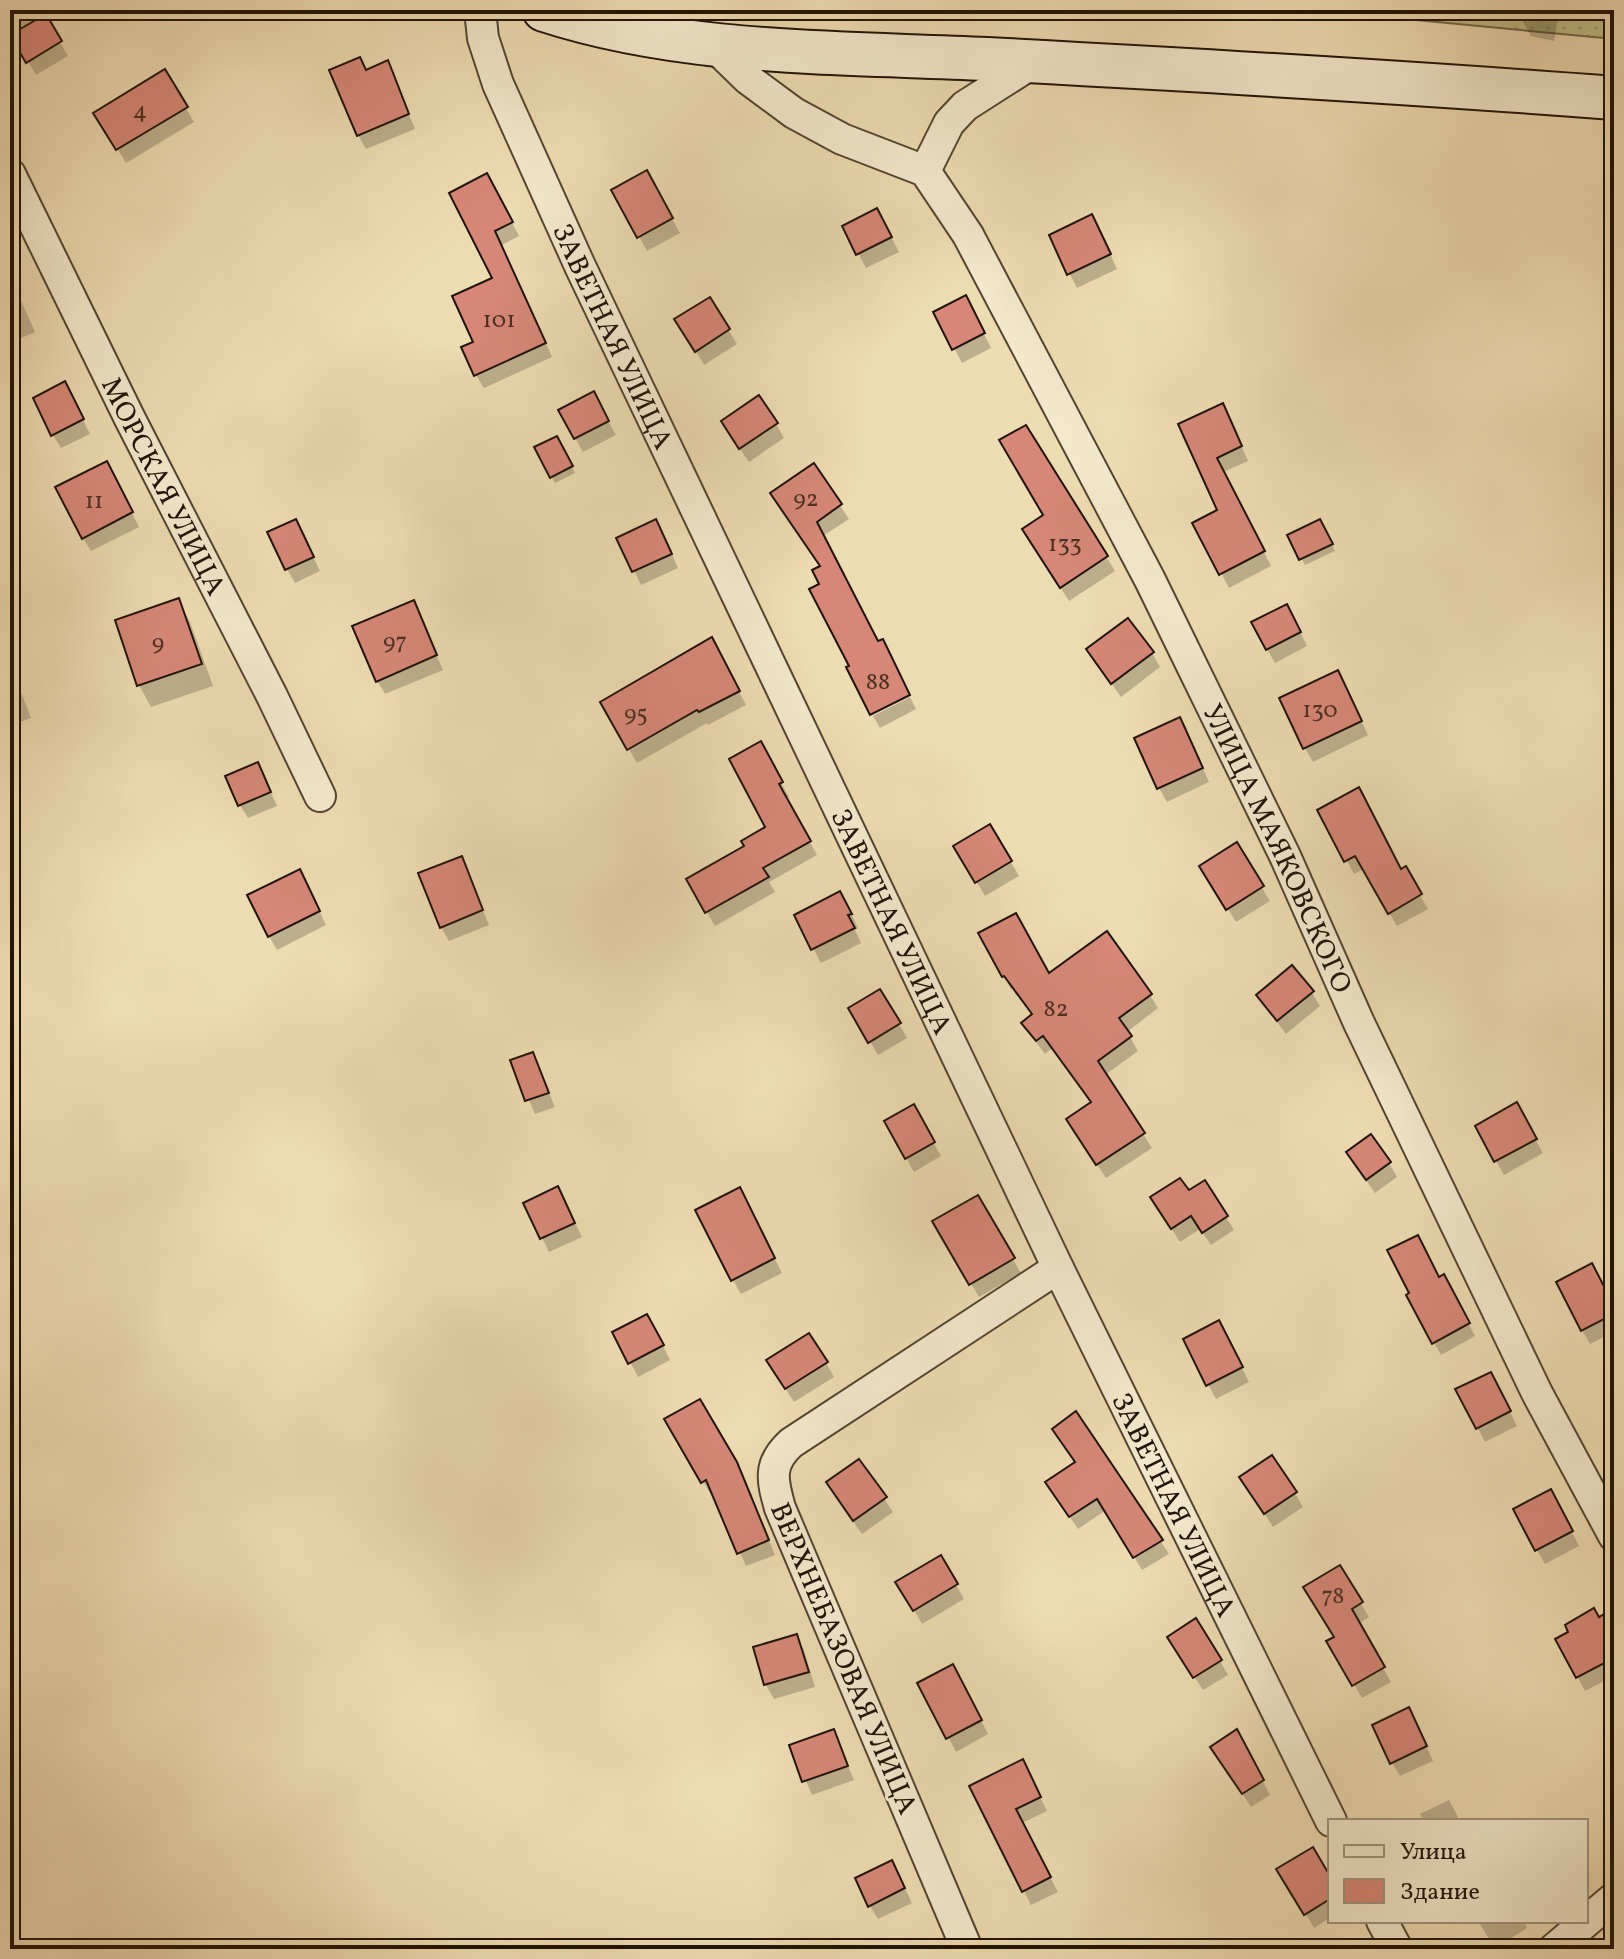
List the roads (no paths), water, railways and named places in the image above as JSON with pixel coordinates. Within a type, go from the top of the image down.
[{"type":"street","name":"ЗАВЕТНАЯ УЛИЦА","points":[[480,10],[483,38],[498,84],[580,266],[1058,1268],[1330,1819]]},
{"type":"street","points":[[544,10],[581,22],[713,45],[1614,98]]},
{"type":"street","points":[[713,45],[748,79],[794,113],[842,139],[925,171],[949,123],[965,106],[1034,62]]},
{"type":"street","name":"УЛИЦА МАЯКОВСКОГО","points":[[925,171],[968,235],[1150,580],[1285,856],[1359,1023],[1537,1393],[1614,1536]]},
{"type":"street","name":"МОРСКАЯ УЛИЦА","points":[[10,174],[129,417],[232,614],[320,796]]},
{"type":"street","name":"ВЕРХНЕБАЗОВАЯ УЛИЦА","points":[[967,1949],[780,1508],[773,1482],[775,1466],[778,1454],[791,1443],[1058,1268]]},
{"type":"street","points":[[1588,1920],[1614,1898]]},
{"type":"street","points":[[1383,1923],[1397,1949]]},
{"type":"street","points":[[1554,1949],[1585,1923]]}]
